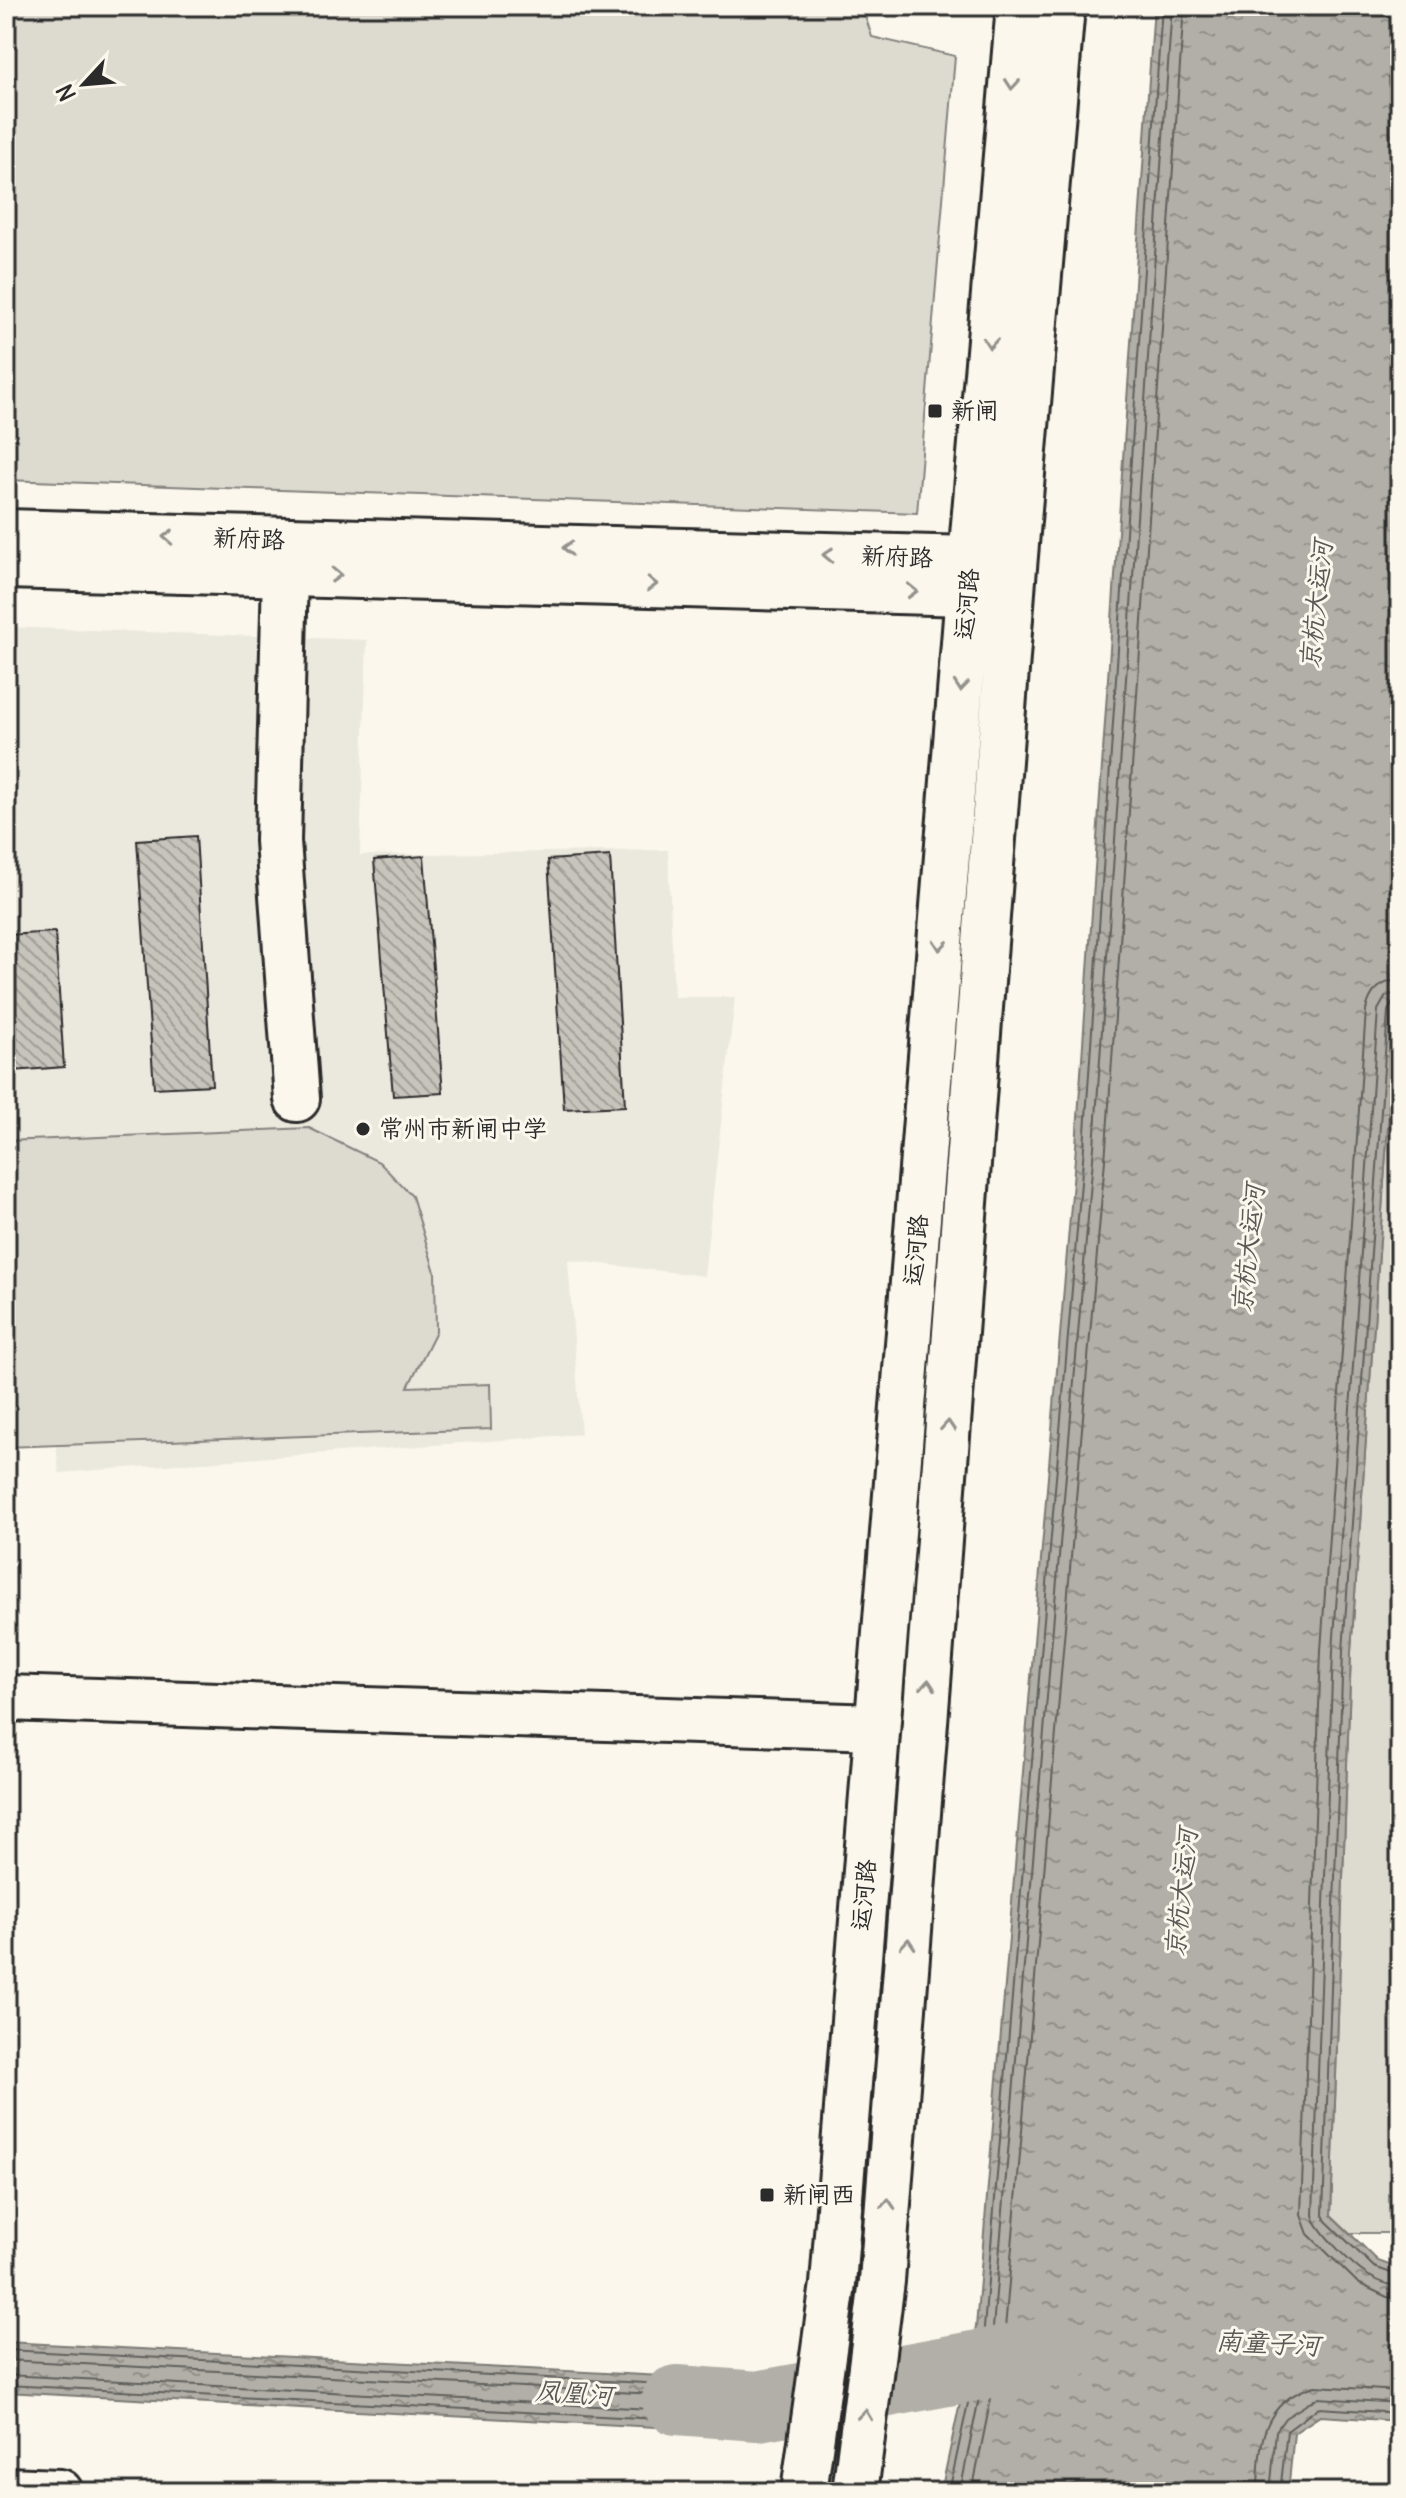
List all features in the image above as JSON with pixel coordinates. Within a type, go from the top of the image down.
[{"type":"main road","name":"运河路","points":[[804,2492],[833,2284],[970,576],[1019,6]]},
{"type":"main road","name":"运河路","points":[[855,2492],[882,2281],[1013,579],[1062,6]]},
{"type":"main road","name":"新府路","points":[[6,532],[1013,579]]},
{"type":"main road","name":"新府路","points":[[6,566],[285,574],[970,576]]},
{"type":"main road","points":[[285,574],[278,841],[297,1099]]},
{"type":"main road","points":[[6,1698],[877,1727]]},
{"type":"main road","points":[[6,2490],[60,2492]]},
{"type":"shaded area","points":[[6,6],[862,6],[872,37],[955,56],[917,513],[6,480]]},
{"type":"shaded area","name":"常州市新闸中学","points":[[6,627],[367,640],[360,855],[668,850],[674,997],[735,997],[704,1276],[568,1260],[581,1434],[59,1473],[56,1444],[6,1447]]},
{"type":"shaded area","points":[[1400,955],[1400,2233],[1350,2233],[1331,2215],[1351,1652]]},
{"type":"shaded area","points":[[309,1128],[379,1162],[412,1196],[435,1272],[436,1331],[408,1387],[490,1384],[491,1429],[6,1447],[6,1141]]},
{"type":"water","points":[[1154,6],[1400,6],[1400,955],[1351,1652],[1331,2215],[1378,2261],[1400,2269],[1400,2421],[1320,2416],[1294,2433],[1288,2492],[941,2492],[976,2327],[1076,1146]]},
{"type":"water","points":[[6,2342],[776,2382],[766,2433],[6,2392]]},
{"type":"building","points":[[196,836],[212,1085],[154,1088],[137,840]]},
{"type":"building","points":[[424,856],[443,1093],[393,1096],[374,860]]},
{"type":"building","points":[[610,856],[625,1106],[564,1109],[548,860]]},
{"type":"building","points":[[55,932],[64,1067],[13,1071],[12,1050],[6,1050],[6,995],[10,995],[6,935]]},
{"type":"waterway","name":"凤凰河","points":[[677,2400],[758,2406],[1060,2350]]},
{"type":"place","name":"新闸","points":[[935,411]]},
{"type":"place","name":"常州市新闸中学","points":[[363,1129]]},
{"type":"place","name":"新闸西","points":[[767,2195]]},
{"type":"water label","name":"京杭大运河","points":[[1316,605]]},
{"type":"water label","name":"京杭大运河","points":[[1248,1249]]},
{"type":"water label","name":"京杭大运河","points":[[1181,1893]]},
{"type":"water label","name":"南童子河","points":[[1268,2343]]}]
